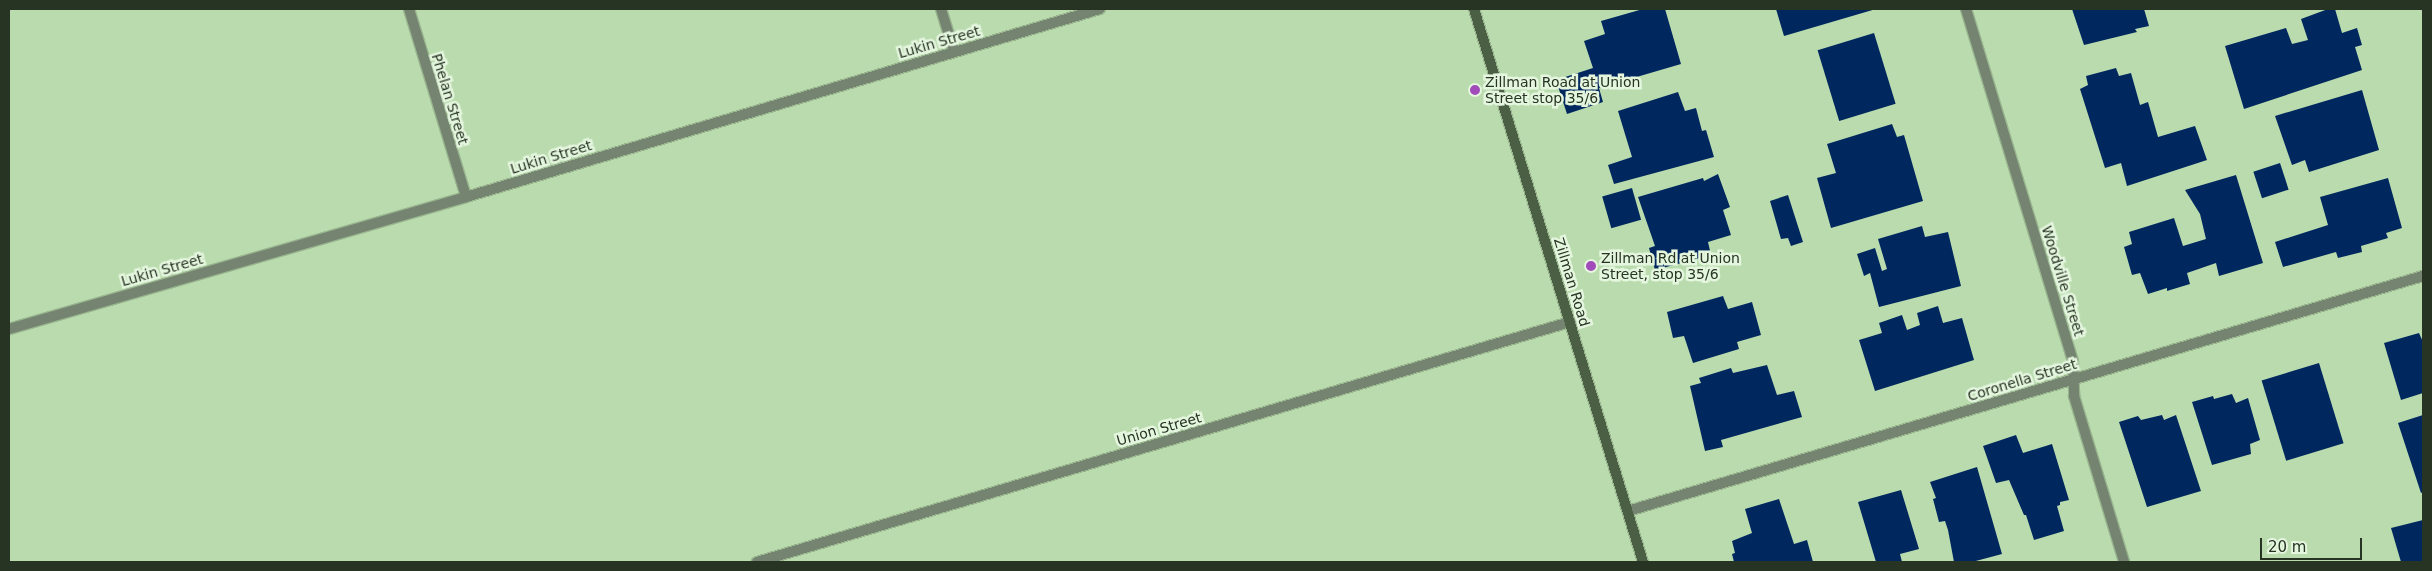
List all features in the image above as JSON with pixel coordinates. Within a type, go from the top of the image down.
[{"type":"main road","name":"Zillman Road","points":[[1474,9],[1643,562]]},
{"type":"street","name":"Phelan Street","points":[[408,9],[466,197]]},
{"type":"street","points":[[941,9],[954,51]]},
{"type":"street","name":"Lukin Street","points":[[9,329],[466,197],[1100,9]]},
{"type":"street","name":"Woodville Street","points":[[1966,9],[2073,362],[2074,396],[2124,562]]},
{"type":"street","name":"Coronella Street","points":[[1628,511],[2423,276]]},
{"type":"street","name":"Union Street","points":[[757,562],[1570,322]]},
{"type":"building","points":[[1643,9],[1665,9],[1681,64],[1599,88],[1603,102],[1567,114],[1556,80],[1593,68],[1584,41],[1605,34],[1601,21]]},
{"type":"building","points":[[1776,9],[1876,9],[1784,36]]},
{"type":"building","points":[[2072,9],[2144,9],[2149,26],[2135,29],[2137,32],[2084,45]]},
{"type":"building","points":[[2328,9],[2335,9],[2342,33],[2357,28],[2362,45],[2355,47],[2362,70],[2244,109],[2225,46],[2286,28],[2292,44],[2308,40],[2301,19]]},
{"type":"building","points":[[1874,33],[1896,104],[1839,121],[1818,50]]},
{"type":"building","points":[[2116,68],[2119,76],[2131,73],[2140,105],[2148,102],[2158,137],[2195,126],[2207,160],[2127,186],[2121,163],[2105,168],[2080,89],[2088,85],[2086,76]]},
{"type":"building","points":[[2362,90],[2379,150],[2309,172],[2305,160],[2292,165],[2275,116]]},
{"type":"building","points":[[1678,92],[1685,111],[1696,108],[1702,131],[1706,130],[1714,157],[1614,184],[1608,165],[1632,157],[1618,111]]},
{"type":"building","points":[[1892,124],[1897,137],[1904,135],[1923,201],[1831,228],[1817,178],[1836,173],[1827,144]]},
{"type":"building","points":[[2280,163],[2289,190],[2262,198],[2253,172]]},
{"type":"building","points":[[1718,174],[1730,207],[1723,210],[1731,235],[1708,242],[1711,255],[1655,270],[1649,248],[1655,246],[1638,197],[1703,178],[1704,181]]},
{"type":"building","points":[[2236,175],[2263,263],[2219,276],[2216,263],[2187,273],[2190,284],[2148,294],[2140,273],[2132,275],[2124,247],[2132,244],[2129,232],[2174,218],[2183,246],[2206,239],[2200,214],[2185,190]]},
{"type":"building","points":[[2388,178],[2402,228],[2386,233],[2388,238],[2361,246],[2362,252],[2338,258],[2336,252],[2283,267],[2275,242],[2328,225],[2320,197]]},
{"type":"building","points":[[1632,188],[1641,220],[1611,228],[1602,197]]},
{"type":"building","points":[[1788,195],[1803,242],[1791,246],[1788,238],[1781,239],[1770,201]]},
{"type":"building","points":[[1922,226],[1925,237],[1948,232],[1961,286],[1879,307],[1870,273],[1864,276],[1857,254],[1875,248],[1882,271],[1887,269],[1878,239]]},
{"type":"building","points":[[1723,296],[1728,309],[1752,302],[1761,335],[1737,342],[1739,349],[1693,363],[1684,336],[1673,338],[1667,312]]},
{"type":"building","points":[[1938,306],[1943,323],[1962,318],[1974,360],[1875,391],[1859,340],[1882,333],[1879,323],[1902,315],[1907,330],[1920,325],[1917,313]]},
{"type":"building","points":[[2419,333],[2423,342],[2423,393],[2401,400],[2384,343]]},
{"type":"building","points":[[2319,363],[2344,443],[2286,461],[2262,381]]},
{"type":"building","points":[[1767,365],[1777,395],[1794,391],[1802,417],[1721,440],[1723,447],[1705,451],[1690,386],[1701,383],[1699,378],[1731,368],[1733,373]]},
{"type":"building","points":[[2232,394],[2236,403],[2248,398],[2260,440],[2250,444],[2251,454],[2212,465],[2192,402],[2213,396],[2214,399]]},
{"type":"building","points":[[2162,415],[2164,420],[2176,415],[2201,491],[2147,507],[2119,422],[2138,416],[2141,420]]},
{"type":"building","points":[[2423,415],[2423,492],[2421,493],[2398,423]]},
{"type":"building","points":[[2016,435],[2023,453],[2052,444],[2069,500],[2060,502],[2060,505],[2057,506],[2064,531],[2034,540],[2026,515],[2024,515],[2009,480],[1996,483],[1983,446]]},
{"type":"building","points":[[1977,467],[2002,554],[1972,562],[1954,562],[1948,530],[1945,521],[1939,522],[1933,499],[1936,498],[1930,482]]},
{"type":"building","points":[[1901,490],[1919,549],[1900,554],[1902,562],[1876,562],[1858,502]]},
{"type":"building","points":[[1779,499],[1794,544],[1807,540],[1813,562],[1734,562],[1732,554],[1735,553],[1732,541],[1752,533],[1745,509]]},
{"type":"building","points":[[2423,520],[2423,562],[2401,562],[2391,528]]},
{"type":"place","name":"Zillman Road at Union Street stop 35/6","points":[[1475,90]]},
{"type":"place","name":"Zillman Rd at Union Street, stop 35/6","points":[[1591,266]]}]
